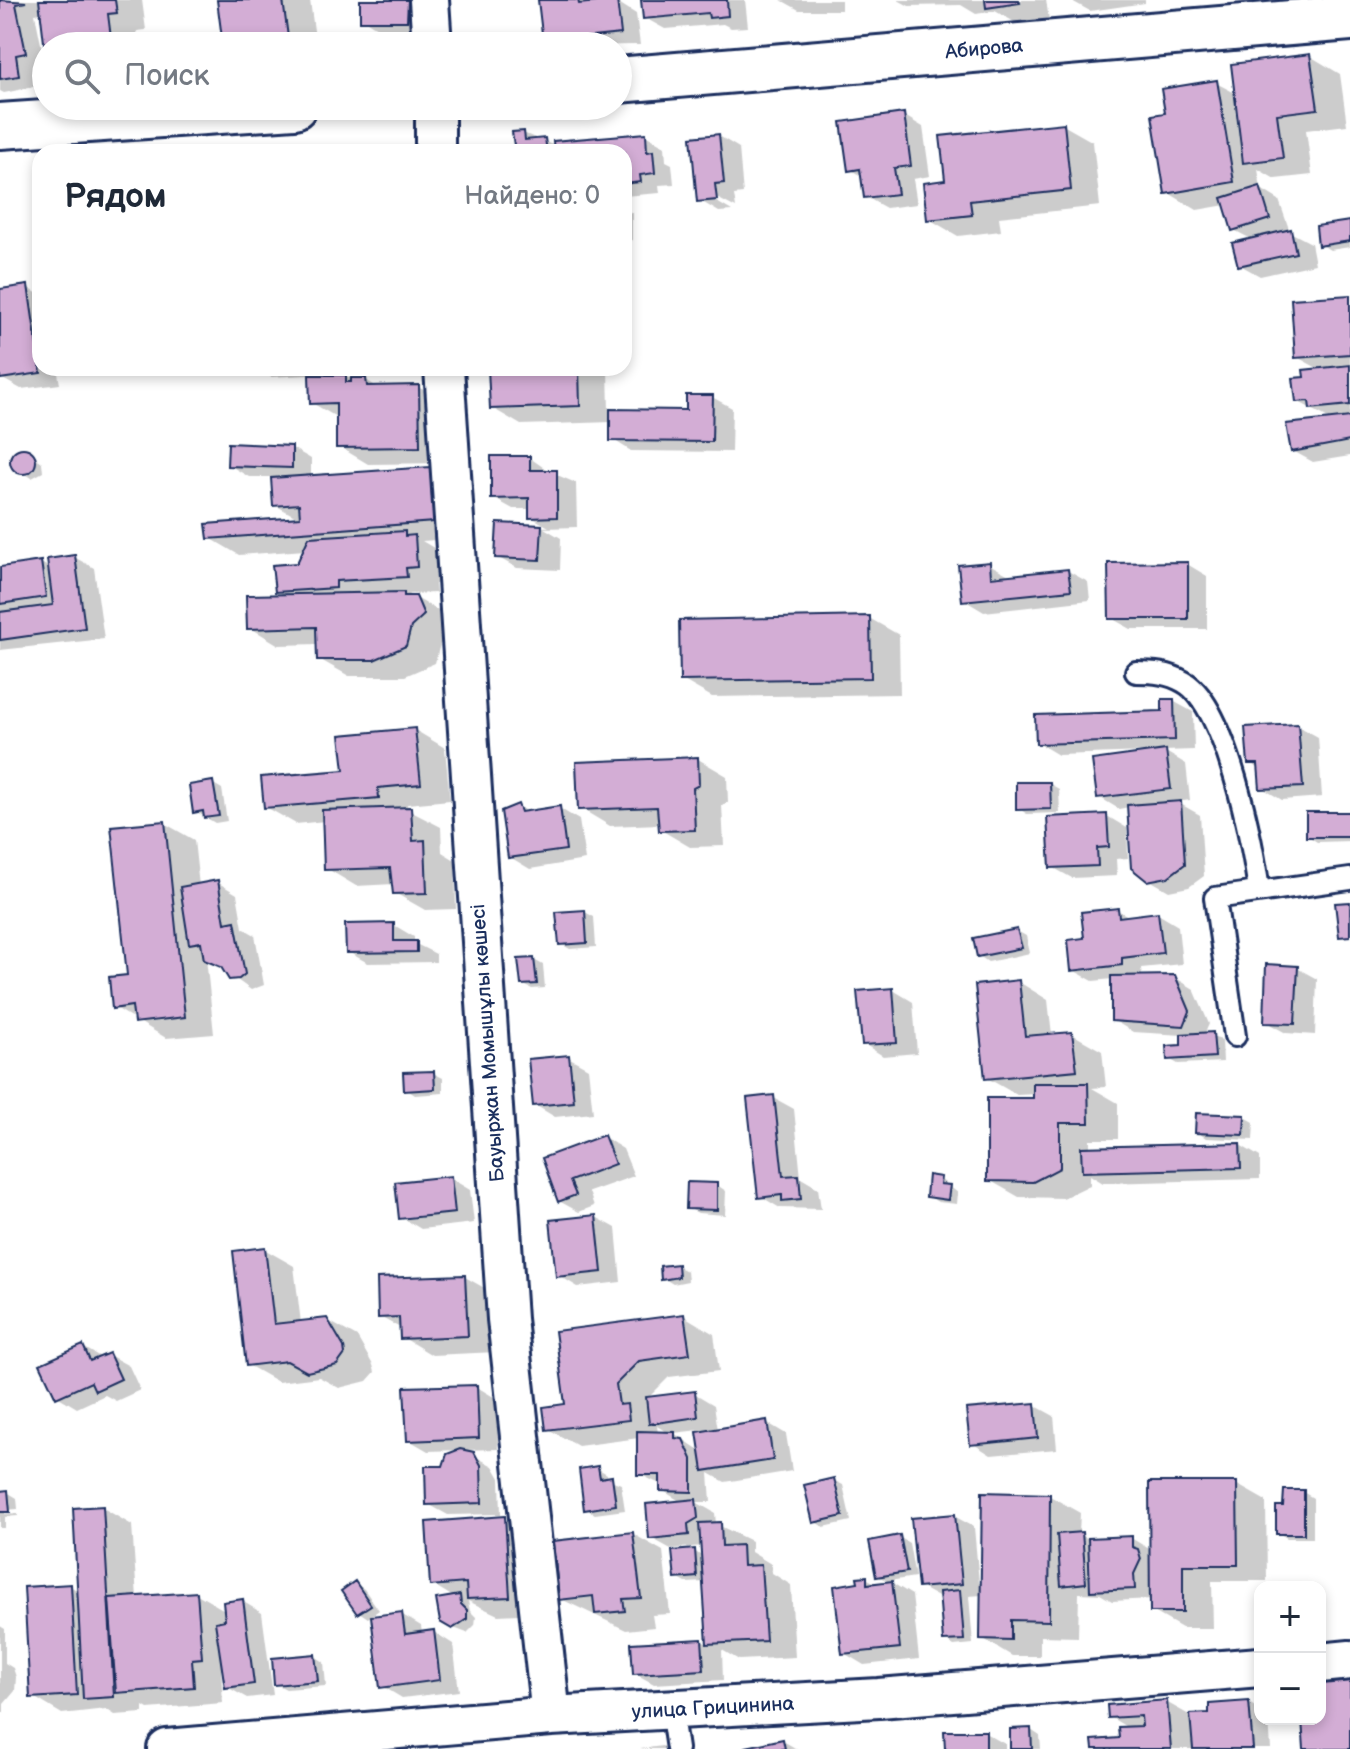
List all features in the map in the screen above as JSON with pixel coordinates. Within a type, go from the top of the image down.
[{"type":"street","points":[[429,0],[431,32]]},
{"type":"street","name":"Абирова","points":[[632,79],[1350,18]]},
{"type":"street","points":[[0,126],[88,120]]},
{"type":"street","points":[[435,120],[435,144]]},
{"type":"street","name":"Бауыржан Момышұлы көшесі","points":[[445,376],[507,1319],[539,1728]]},
{"type":"street","points":[[1326,1662],[1350,1660]]},
{"type":"street","name":"улица Грицинина","points":[[167,1749],[539,1728],[671,1709],[879,1698],[1254,1667]]},
{"type":"lane","points":[[1136,672],[1156,671],[1185,682],[1205,702],[1241,795],[1259,891]]},
{"type":"lane","points":[[1235,1036],[1215,898],[1350,879]]},
{"type":"lane","points":[[671,1709],[677,1749]]},
{"type":"building","points":[[0,0],[26,2],[16,4],[26,53],[16,55],[19,76],[0,79]]},
{"type":"building","points":[[39,0],[115,0],[117,13],[108,14],[110,32],[43,32]]},
{"type":"building","points":[[217,0],[283,0],[287,32],[221,32]]},
{"type":"building","points":[[360,0],[408,0],[407,21],[360,21]]},
{"type":"building","points":[[538,0],[578,0],[579,4],[617,0],[621,32],[542,32]]},
{"type":"building","points":[[641,0],[727,0],[728,16],[709,18],[708,13],[643,19]]},
{"type":"building","points":[[985,0],[1019,0],[1020,3],[986,8]]},
{"type":"building","points":[[1310,54],[1318,109],[1277,114],[1283,158],[1243,163],[1231,64]]},
{"type":"building","points":[[1217,80],[1234,182],[1165,194],[1152,115],[1165,113],[1161,89]]},
{"type":"building","points":[[904,113],[911,166],[894,168],[898,194],[864,198],[860,169],[848,171],[841,122]]},
{"type":"building","points":[[1064,123],[1071,190],[970,201],[972,215],[927,220],[923,183],[945,180],[940,136]]},
{"type":"building","points":[[524,131],[525,140],[545,138],[546,144],[514,144],[512,132]]},
{"type":"building","points":[[646,133],[647,152],[653,151],[655,173],[640,175],[641,182],[632,183],[632,144],[553,144],[553,141]]},
{"type":"building","points":[[719,134],[724,183],[715,184],[717,200],[697,202],[691,137]]},
{"type":"building","points":[[1260,186],[1270,219],[1232,231],[1222,198]]},
{"type":"building","points":[[1350,221],[1350,241],[1318,246],[1316,226]]},
{"type":"building","points":[[1291,229],[1296,253],[1238,266],[1232,243]]},
{"type":"building","points":[[28,285],[32,312],[32,374],[0,379],[0,289]]},
{"type":"building","points":[[1350,295],[1350,354],[1295,358],[1291,299]]},
{"type":"building","points":[[1350,365],[1350,405],[1310,409],[1309,401],[1296,402],[1293,378],[1304,377],[1303,370]]},
{"type":"building","points":[[309,376],[346,376],[346,382],[351,382],[351,378],[366,378],[367,386],[419,385],[420,447],[336,448],[336,403],[310,404]]},
{"type":"building","points":[[488,376],[579,376],[580,406],[490,409]]},
{"type":"building","points":[[686,395],[713,395],[712,442],[610,441],[610,409],[686,410]]},
{"type":"building","points":[[1350,417],[1350,441],[1291,452],[1286,424]]},
{"type":"building","points":[[228,443],[292,446],[292,468],[227,466]]},
{"type":"building","points":[[23,448],[32,452],[36,461],[32,470],[23,474],[14,470],[10,461],[14,452]]},
{"type":"building","points":[[491,456],[530,456],[530,470],[557,470],[557,517],[529,518],[529,498],[491,499]]},
{"type":"building","points":[[430,467],[434,522],[208,539],[206,524],[300,517],[299,504],[273,506],[271,478]]},
{"type":"building","points":[[497,523],[542,525],[540,560],[495,558]]},
{"type":"building","points":[[405,531],[405,536],[415,535],[417,567],[406,568],[407,577],[336,581],[336,588],[275,592],[272,565],[297,563],[309,537]]},
{"type":"building","points":[[75,555],[85,628],[0,640],[0,612],[53,605],[47,559]]},
{"type":"building","points":[[41,561],[46,597],[0,604],[0,567]]},
{"type":"building","points":[[990,562],[991,577],[1068,569],[1071,590],[962,601],[958,565]]},
{"type":"building","points":[[1188,562],[1188,619],[1109,619],[1108,563]]},
{"type":"building","points":[[404,592],[404,596],[416,596],[424,615],[411,627],[406,646],[374,660],[317,660],[316,627],[247,629],[246,595]]},
{"type":"building","points":[[870,616],[871,678],[680,681],[679,620]]},
{"type":"building","points":[[1162,699],[1174,699],[1175,740],[1036,744],[1035,715],[1162,711]]},
{"type":"building","points":[[1298,724],[1303,787],[1260,789],[1258,764],[1248,764],[1245,727]]},
{"type":"building","points":[[415,728],[421,784],[378,788],[379,798],[264,808],[261,777],[344,770],[340,735]]},
{"type":"building","points":[[1166,750],[1171,789],[1097,798],[1092,760]]},
{"type":"building","points":[[698,757],[699,785],[693,788],[695,830],[659,831],[657,807],[578,810],[576,762]]},
{"type":"building","points":[[213,781],[219,816],[204,818],[203,811],[193,813],[189,785]]},
{"type":"building","points":[[1016,782],[1050,782],[1051,809],[1016,810]]},
{"type":"building","points":[[1181,801],[1185,864],[1168,877],[1147,881],[1131,868],[1127,805]]},
{"type":"building","points":[[518,804],[521,812],[560,806],[566,850],[508,858],[501,811]]},
{"type":"building","points":[[411,807],[413,841],[425,840],[427,893],[393,894],[390,868],[324,870],[322,810]]},
{"type":"building","points":[[1306,812],[1350,812],[1350,837],[1306,837]]},
{"type":"building","points":[[1107,814],[1109,847],[1097,848],[1098,866],[1050,868],[1047,817]]},
{"type":"building","points":[[165,821],[185,1017],[134,1023],[132,1006],[112,1009],[109,977],[127,975],[111,826]]},
{"type":"building","points":[[218,880],[225,923],[235,921],[245,974],[239,979],[229,980],[221,967],[204,960],[201,942],[189,944],[180,887]]},
{"type":"building","points":[[1350,902],[1350,936],[1339,937],[1335,903]]},
{"type":"building","points":[[1118,908],[1119,917],[1158,912],[1163,953],[1122,958],[1122,965],[1071,971],[1068,940],[1084,938],[1081,912]]},
{"type":"building","points":[[585,910],[587,943],[559,945],[556,912]]},
{"type":"building","points":[[394,923],[394,941],[417,941],[417,952],[346,953],[345,924]]},
{"type":"building","points":[[1017,929],[1022,948],[977,957],[973,938]]},
{"type":"building","points":[[534,958],[537,984],[521,985],[518,959]]},
{"type":"building","points":[[1266,964],[1298,966],[1295,1024],[1264,1023]]},
{"type":"building","points":[[1175,975],[1190,1011],[1184,1026],[1111,1021],[1111,976]]},
{"type":"building","points":[[1019,980],[1025,1036],[1072,1032],[1077,1070],[985,1079],[975,985]]},
{"type":"building","points":[[893,988],[897,1043],[862,1045],[857,991]]},
{"type":"building","points":[[1213,1032],[1215,1057],[1167,1060],[1166,1046],[1181,1045],[1181,1034]]},
{"type":"building","points":[[569,1055],[574,1102],[533,1106],[528,1059]]},
{"type":"building","points":[[434,1071],[435,1089],[404,1091],[403,1072]]},
{"type":"building","points":[[1033,1083],[1088,1083],[1089,1123],[1060,1123],[1060,1168],[1033,1182],[987,1181],[987,1098],[1033,1098]]},
{"type":"building","points":[[774,1095],[783,1176],[799,1175],[801,1199],[782,1201],[782,1195],[758,1198],[747,1098]]},
{"type":"building","points":[[1196,1113],[1245,1115],[1244,1135],[1195,1133]]},
{"type":"building","points":[[604,1135],[615,1164],[570,1181],[576,1195],[558,1202],[542,1158]]},
{"type":"building","points":[[1240,1143],[1241,1168],[1082,1172],[1081,1147]]},
{"type":"building","points":[[928,1175],[941,1177],[940,1184],[950,1185],[948,1200],[926,1197]]},
{"type":"building","points":[[451,1176],[455,1213],[399,1219],[395,1182]]},
{"type":"building","points":[[687,1182],[717,1183],[717,1210],[686,1209]]},
{"type":"building","points":[[596,1215],[602,1272],[556,1277],[550,1220]]},
{"type":"building","points":[[265,1247],[274,1324],[327,1318],[344,1347],[345,1354],[337,1365],[307,1372],[287,1361],[246,1366],[233,1251]]},
{"type":"building","points":[[678,1264],[679,1277],[661,1280],[660,1266]]},
{"type":"building","points":[[465,1275],[468,1336],[400,1339],[399,1317],[378,1318],[377,1278]]},
{"type":"building","points":[[684,1314],[690,1354],[639,1361],[616,1384],[619,1405],[627,1404],[629,1420],[546,1430],[543,1407],[565,1404],[555,1331]]},
{"type":"building","points":[[83,1345],[90,1361],[109,1353],[121,1379],[95,1391],[91,1382],[56,1398],[40,1364]]},
{"type":"building","points":[[477,1385],[479,1438],[407,1441],[404,1387]]},
{"type":"building","points":[[695,1391],[698,1417],[649,1424],[646,1397]]},
{"type":"building","points":[[1035,1403],[1038,1438],[970,1445],[966,1409]]},
{"type":"building","points":[[767,1420],[773,1460],[703,1471],[697,1432]]},
{"type":"building","points":[[637,1431],[675,1432],[675,1438],[683,1439],[692,1459],[692,1492],[660,1491],[660,1475],[637,1475]]},
{"type":"building","points":[[460,1449],[474,1452],[481,1465],[482,1503],[426,1505],[425,1466],[443,1466],[447,1454]]},
{"type":"building","points":[[598,1466],[600,1478],[612,1476],[616,1505],[584,1510],[579,1469]]},
{"type":"building","points":[[834,1478],[843,1516],[813,1523],[804,1485]]},
{"type":"building","points":[[1149,1482],[1237,1482],[1238,1565],[1183,1565],[1183,1612],[1150,1612]]},
{"type":"building","points":[[8,1490],[10,1512],[0,1512],[0,1491]]},
{"type":"building","points":[[1284,1490],[1304,1490],[1304,1534],[1276,1534],[1276,1506],[1283,1506]]},
{"type":"building","points":[[982,1492],[1050,1494],[1049,1621],[1011,1620],[1011,1640],[980,1639]]},
{"type":"building","points":[[696,1499],[698,1518],[688,1524],[689,1535],[649,1539],[646,1504]]},
{"type":"building","points":[[103,1506],[114,1697],[83,1699],[73,1508]]},
{"type":"building","points":[[955,1514],[962,1584],[918,1588],[911,1518]]},
{"type":"building","points":[[505,1516],[510,1597],[467,1599],[466,1583],[430,1586],[426,1522]]},
{"type":"building","points":[[721,1522],[722,1546],[742,1545],[743,1566],[761,1565],[766,1641],[707,1644],[699,1523]]},
{"type":"building","points":[[633,1532],[641,1598],[623,1599],[625,1611],[595,1614],[593,1596],[559,1600],[553,1541]]},
{"type":"building","points":[[1082,1532],[1086,1583],[1061,1586],[1057,1534]]},
{"type":"building","points":[[900,1535],[907,1572],[876,1577],[869,1541]]},
{"type":"building","points":[[1132,1536],[1132,1547],[1138,1549],[1141,1559],[1134,1574],[1135,1589],[1090,1591],[1088,1538]]},
{"type":"building","points":[[695,1549],[697,1577],[675,1579],[672,1551]]},
{"type":"building","points":[[867,1576],[867,1584],[892,1581],[900,1648],[842,1654],[834,1586],[858,1582],[857,1577]]},
{"type":"building","points":[[355,1581],[371,1605],[357,1614],[341,1591]]},
{"type":"building","points":[[71,1584],[77,1695],[30,1698],[24,1587]]},
{"type":"building","points":[[960,1590],[964,1640],[943,1641],[939,1592]]},
{"type":"building","points":[[197,1592],[202,1658],[192,1659],[194,1687],[116,1693],[109,1598]]},
{"type":"building","points":[[460,1595],[461,1604],[467,1610],[467,1619],[452,1629],[440,1622],[436,1599]]},
{"type":"building","points":[[243,1599],[254,1684],[225,1688],[215,1622],[225,1620],[223,1602]]},
{"type":"building","points":[[402,1612],[405,1634],[434,1630],[440,1680],[380,1688],[371,1616]]},
{"type":"building","points":[[702,1639],[704,1670],[633,1674],[631,1643]]},
{"type":"building","points":[[315,1654],[318,1681],[274,1685],[272,1658]]},
{"type":"building","points":[[1350,1677],[1350,1749],[1304,1749],[1302,1725],[1326,1725],[1326,1679]]},
{"type":"building","points":[[1167,1700],[1171,1749],[1093,1749],[1092,1740],[1119,1738],[1118,1727],[1142,1726],[1141,1716],[1108,1718],[1107,1705]]},
{"type":"building","points":[[1249,1701],[1253,1749],[1193,1749],[1190,1714],[1209,1713],[1209,1704]]},
{"type":"building","points":[[1031,1728],[1032,1749],[1010,1749],[1010,1729]]},
{"type":"building","points":[[944,1731],[986,1731],[986,1749],[945,1749]]},
{"type":"building","points":[[783,1739],[785,1749],[746,1747]]}]
